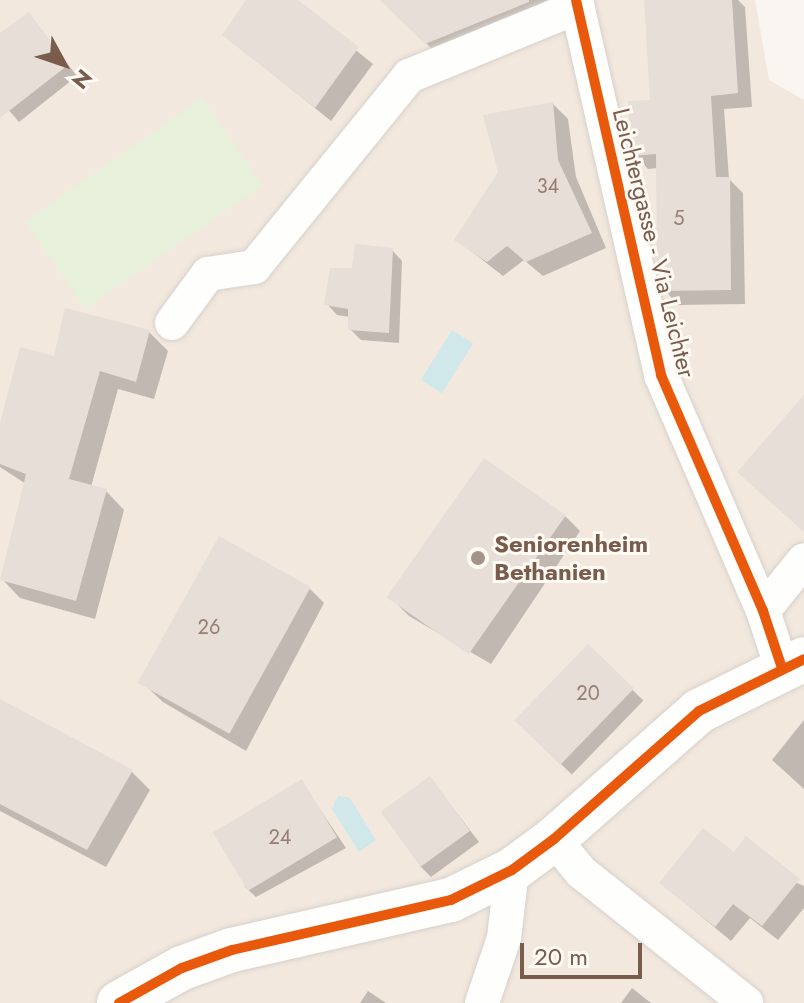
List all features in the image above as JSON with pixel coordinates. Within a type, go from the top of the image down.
[{"type":"street","name":"Leichtergasse - Via Leichter","points":[[172,323],[208,274],[254,267],[409,76],[577,3],[661,375],[763,611],[793,664]]},
{"type":"street","points":[[763,611],[804,560]]},
{"type":"street","points":[[119,1003],[182,968],[232,950],[451,900],[512,870],[554,839],[699,711],[793,664]]},
{"type":"street","points":[[554,839],[581,872],[746,1003]]},
{"type":"street","points":[[482,1003],[504,938],[512,870]]},
{"type":"shaded area","points":[[0,0],[755,0],[769,80],[804,100],[804,1003],[0,1003]]},
{"type":"green space","points":[[202,98],[263,185],[86,309],[25,222]]},
{"type":"water","points":[[452,330],[473,343],[442,393],[421,380]]},
{"type":"water","points":[[338,796],[350,798],[376,840],[359,852],[332,809]]},
{"type":"building","points":[[246,0],[298,0],[359,47],[315,108],[222,35]]},
{"type":"building","points":[[380,0],[529,0],[529,2],[425,44]]},
{"type":"building","points":[[644,0],[732,0],[738,93],[711,96],[716,177],[730,177],[731,290],[662,291],[657,269],[656,154],[632,156],[631,151],[628,101],[650,100]]},
{"type":"building","points":[[29,12],[68,65],[0,118],[0,33]]},
{"type":"building","points":[[553,102],[558,160],[592,233],[526,262],[507,246],[487,262],[454,240],[498,172],[483,115]]},
{"type":"building","points":[[355,244],[393,248],[389,333],[348,330],[348,309],[324,305],[330,268],[352,268]]},
{"type":"building","points":[[65,308],[150,330],[136,382],[100,371],[69,479],[107,489],[76,601],[0,580],[26,474],[0,464],[0,423],[20,347],[54,356]]},
{"type":"building","points":[[804,395],[804,532],[737,472]]},
{"type":"building","name":"Seniorenheim Bethanien","points":[[484,458],[566,515],[468,655],[386,597]]},
{"type":"building","points":[[219,536],[311,587],[229,734],[138,683]]},
{"type":"building","points":[[588,644],[634,688],[560,765],[514,720]]},
{"type":"building","points":[[0,699],[133,770],[87,850],[0,804]]},
{"type":"building","points":[[430,776],[470,831],[421,867],[381,812]]},
{"type":"building","points":[[302,779],[337,837],[248,891],[213,833]]},
{"type":"building","points":[[703,828],[734,852],[746,836],[800,879],[762,926],[733,904],[715,927],[659,883]]},
{"type":"cycle path","points":[[576,0],[661,375],[763,611],[782,668]]},
{"type":"cycle path","points":[[119,1003],[182,968],[232,950],[451,900],[512,870],[554,839],[699,711],[804,659]]},
{"type":"place","name":"Seniorenheim Bethanien","points":[[478,558]]}]
